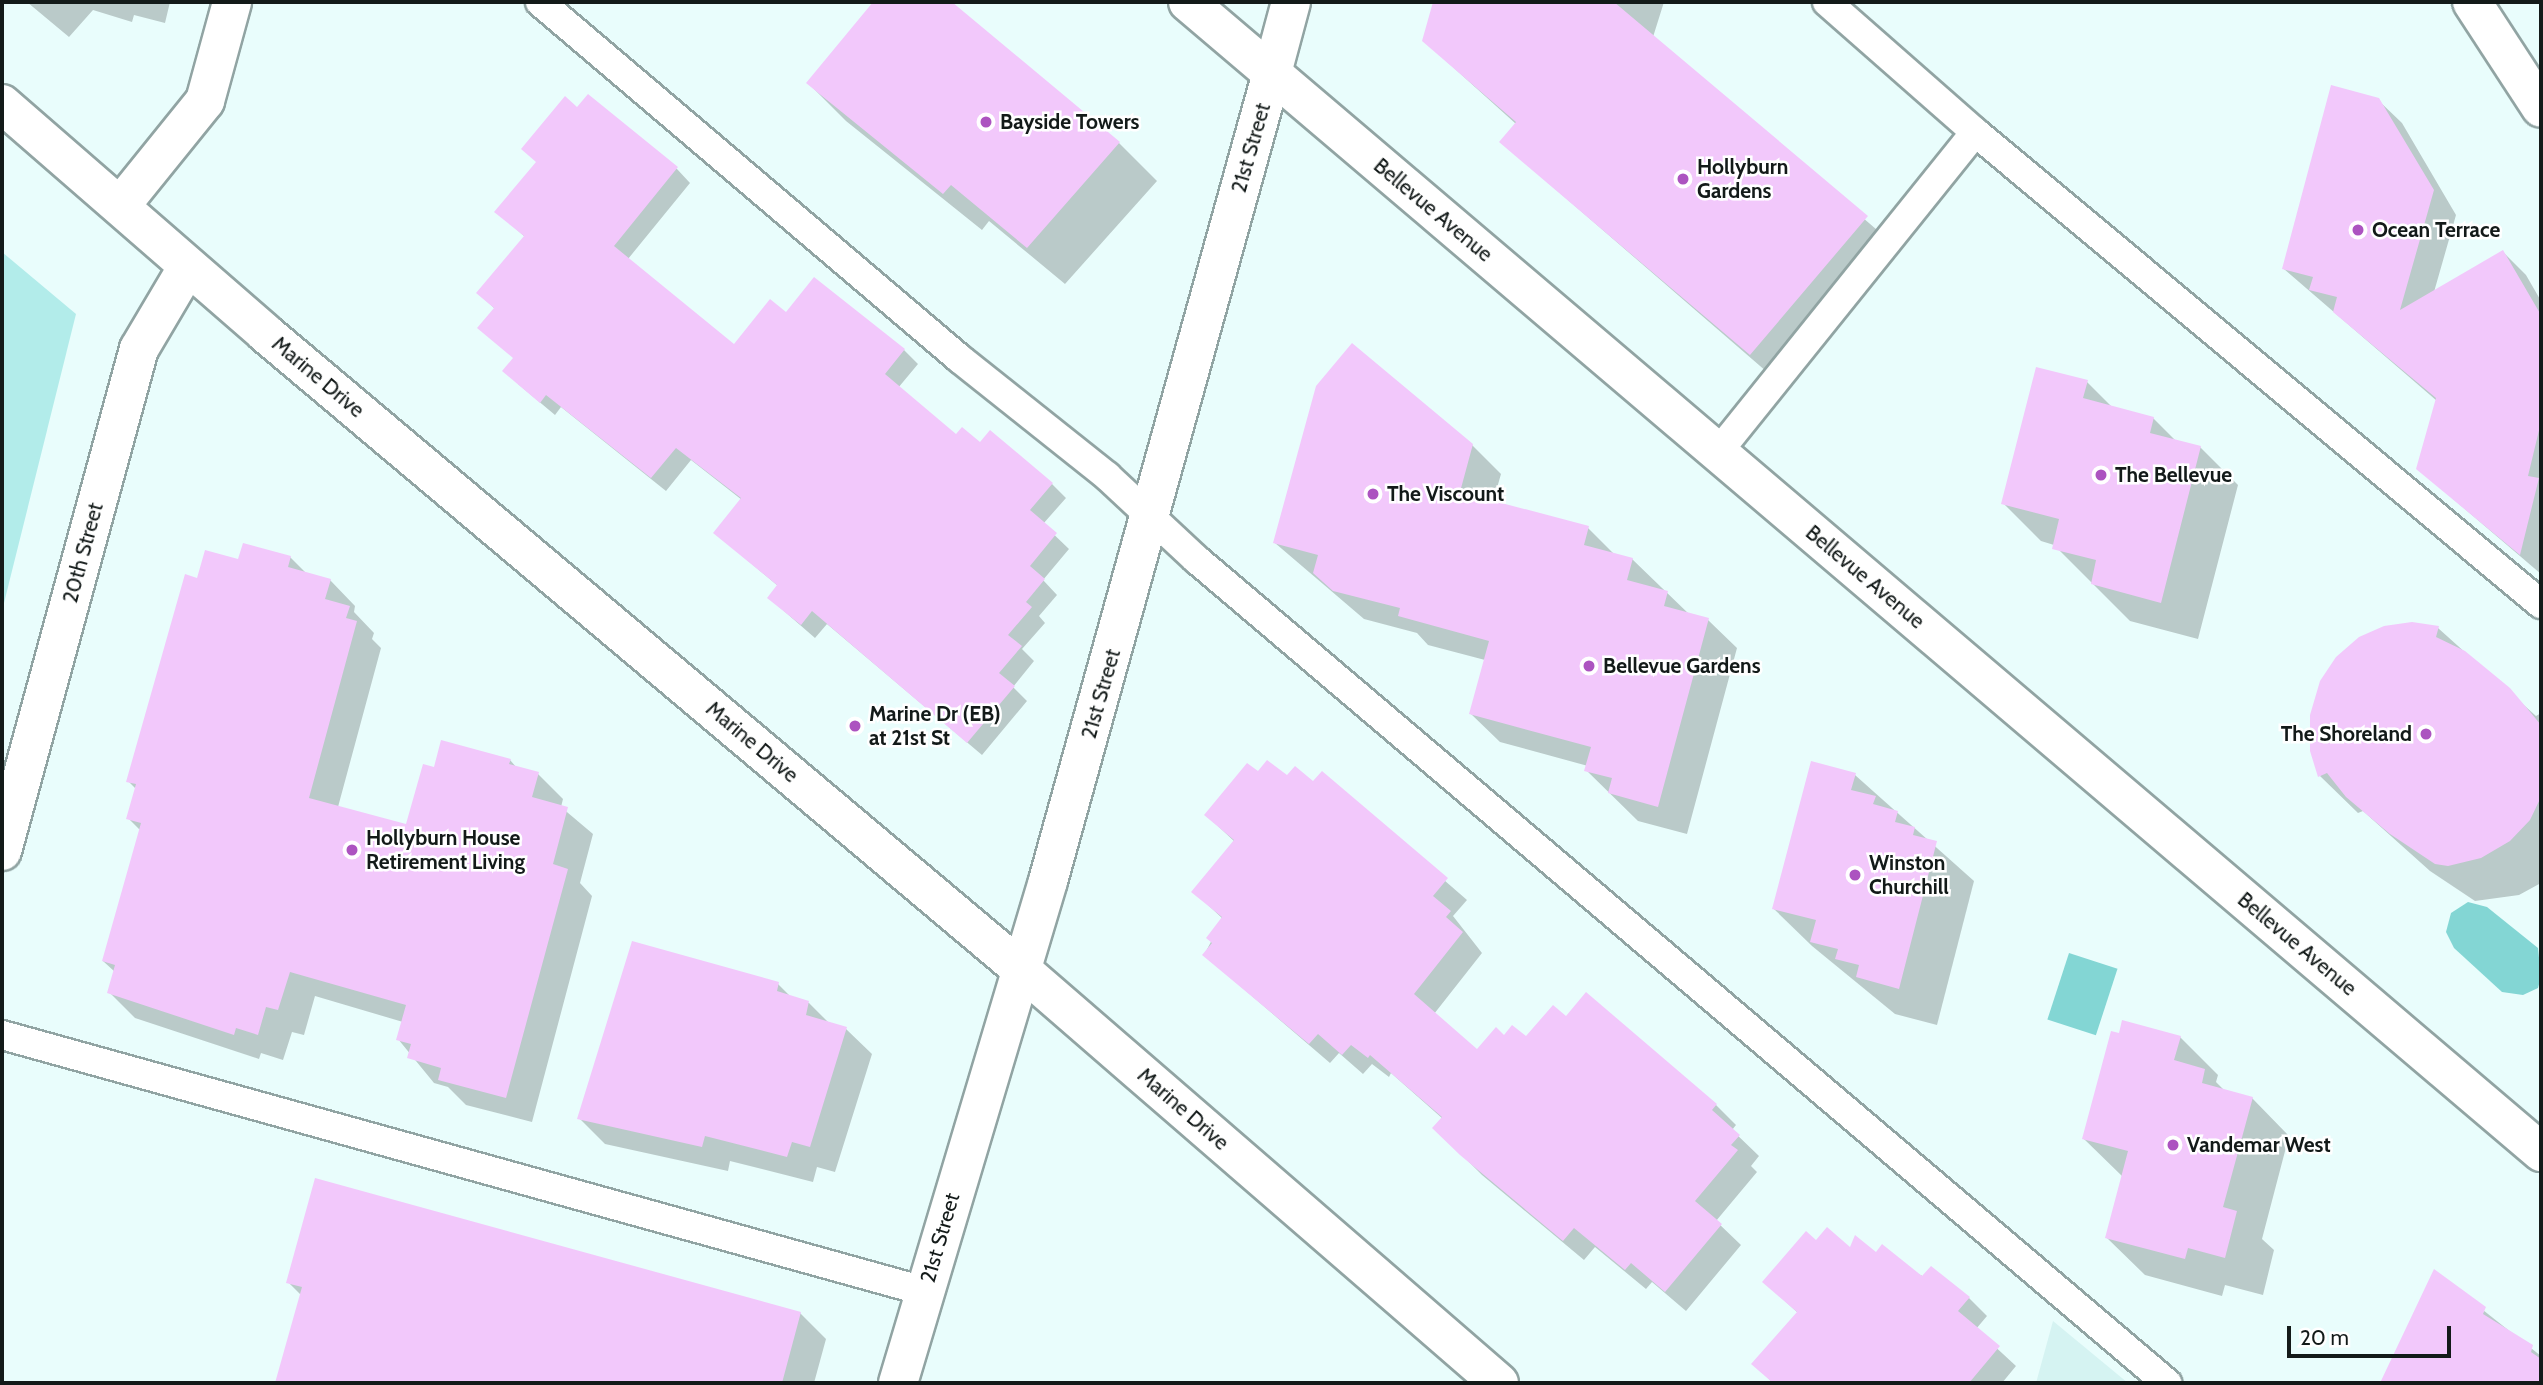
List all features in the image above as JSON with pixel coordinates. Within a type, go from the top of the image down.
[{"type":"street","points":[[121,205],[205,101],[232,2]]},
{"type":"street","name":"Bellevue Avenue","points":[[1188,2],[2541,1152]]},
{"type":"street","name":"21st Street","points":[[898,1383],[1022,970],[1151,517],[1291,2]]},
{"type":"street","points":[[2472,2],[2541,108]]},
{"type":"street","name":"Marine Drive","points":[[2,103],[188,266],[1022,970],[1499,1383]]},
{"type":"street","name":"20th Street","points":[[2,851],[139,349],[188,266]]},
{"type":"lane","points":[[540,2],[1151,517],[2167,1383]]},
{"type":"lane","points":[[1827,2],[1975,132],[2541,604]]},
{"type":"lane","points":[[1718,452],[1975,132]]},
{"type":"lane","points":[[2,1035],[924,1290]]},
{"type":"shaded area","points":[[2,252],[76,314],[2,611]]},
{"type":"shaded area","points":[[2468,902],[2487,907],[2538,948],[2541,977],[2538,988],[2523,995],[2502,992],[2454,948],[2446,932],[2451,913]]},
{"type":"shaded area","points":[[2069,953],[2118,969],[2096,1035],[2047,1020]]},
{"type":"shaded area","points":[[2053,1321],[2128,1383],[2036,1383]]},
{"type":"building","name":"Bayside Towers","points":[[873,2],[952,2],[1120,142],[1027,248],[951,185],[943,194],[806,83]]},
{"type":"building","name":"Hollyburn Gardens","points":[[1433,2],[1614,2],[1868,216],[1750,355],[1499,142],[1516,122],[1422,41]]},
{"type":"building","points":[[2331,85],[2379,98],[2434,190],[2400,310],[2503,250],[2541,315],[2541,422],[2528,476],[2539,478],[2520,555],[2416,469],[2436,398],[2333,312],[2337,297],[2309,290],[2313,277],[2282,269]]},
{"type":"building","points":[[588,94],[678,167],[614,246],[734,344],[770,299],[786,312],[814,277],[905,349],[885,374],[956,434],[962,427],[980,442],[990,430],[1053,483],[1030,510],[1057,533],[1030,566],[1045,579],[1026,602],[1032,607],[1008,635],[1022,646],[999,673],[1015,686],[967,743],[812,611],[801,625],[767,598],[777,585],[713,533],[741,498],[676,448],[651,478],[546,395],[540,403],[502,371],[513,358],[477,328],[494,308],[476,293],[524,236],[494,212],[536,162],[521,149],[565,96],[577,107]]},
{"type":"building","points":[[1352,343],[1473,444],[1460,492],[1589,526],[1584,545],[1633,558],[1627,580],[1668,591],[1664,606],[1709,618],[1658,807],[1608,793],[1612,778],[1584,771],[1591,747],[1469,714],[1489,641],[1398,616],[1400,608],[1333,591],[1313,573],[1318,555],[1273,543],[1316,386]]},
{"type":"building","name":"The Bellevue","points":[[2036,367],[2088,380],[2083,398],[2154,417],[2150,433],[2201,446],[2161,603],[2091,584],[2096,560],[2052,549],[2059,519],[2001,504]]},
{"type":"building","name":"Hollyburn House Retirement Living","points":[[243,543],[291,556],[288,567],[331,579],[325,599],[350,606],[346,618],[357,621],[309,798],[406,824],[423,764],[434,767],[441,740],[511,759],[509,764],[539,772],[532,797],[568,807],[553,864],[568,869],[506,1098],[438,1080],[441,1068],[407,1058],[411,1044],[396,1040],[406,1005],[290,972],[278,1010],[266,1007],[258,1035],[236,1028],[234,1035],[107,993],[115,965],[102,961],[141,823],[126,819],[136,784],[126,782],[185,574],[197,578],[205,550],[238,559]]},
{"type":"building","name":"The Shoreland","points":[[2412,622],[2439,626],[2436,637],[2465,651],[2510,688],[2541,725],[2541,797],[2530,820],[2510,841],[2481,858],[2448,866],[2435,864],[2390,834],[2346,797],[2327,773],[2318,777],[2310,751],[2310,715],[2320,681],[2336,657],[2359,637],[2384,626]]},
{"type":"building","points":[[1267,760],[1287,775],[1295,766],[1313,781],[1322,771],[1448,878],[1433,896],[1451,911],[1446,917],[1463,932],[1414,994],[1477,1049],[1496,1027],[1504,1035],[1512,1025],[1526,1036],[1553,1005],[1566,1016],[1586,992],[1717,1104],[1712,1110],[1740,1135],[1731,1145],[1738,1150],[1695,1201],[1722,1224],[1665,1292],[1631,1263],[1625,1270],[1574,1228],[1563,1241],[1460,1155],[1432,1128],[1442,1117],[1370,1055],[1368,1058],[1351,1045],[1342,1055],[1318,1034],[1309,1044],[1202,955],[1212,943],[1206,938],[1222,917],[1191,892],[1234,840],[1204,815],[1247,763],[1258,771]]},
{"type":"building","name":"Winston Churchill","points":[[1811,761],[1856,773],[1851,790],[1876,796],[1873,804],[1898,811],[1895,822],[1915,827],[1913,835],[1937,841],[1899,989],[1856,977],[1859,965],[1835,959],[1838,949],[1810,942],[1816,920],[1772,909]]},
{"type":"building","points":[[632,941],[779,982],[777,991],[809,1001],[806,1015],[847,1027],[810,1147],[792,1142],[787,1157],[705,1136],[702,1147],[577,1119]]},
{"type":"building","name":"Vandemar West","points":[[2122,1020],[2181,1036],[2174,1060],[2205,1069],[2202,1083],[2253,1097],[2223,1207],[2237,1211],[2225,1258],[2188,1248],[2185,1259],[2105,1238],[2128,1151],[2082,1139],[2111,1031],[2119,1033]]},
{"type":"building","points":[[315,1178],[801,1312],[782,1383],[275,1383],[302,1287],[286,1283]]},
{"type":"building","points":[[1827,1227],[1850,1247],[1855,1235],[1876,1252],[1882,1244],[1922,1276],[1931,1266],[1970,1297],[1958,1311],[2000,1346],[1969,1383],[1773,1383],[1751,1364],[1797,1312],[1762,1282],[1806,1231],[1816,1240]]},
{"type":"building","points":[[2434,1269],[2486,1307],[2483,1314],[2533,1345],[2531,1352],[2541,1359],[2541,1383],[2380,1383]]},
{"type":"place","name":"Bayside Towers","points":[[986,122]]},
{"type":"place","name":"Hollyburn Gardens","points":[[1683,179]]},
{"type":"place","name":"Ocean Terrace","points":[[2358,230]]},
{"type":"place","name":"The Bellevue","points":[[2101,475]]},
{"type":"place","name":"The Viscount","points":[[1373,494]]},
{"type":"place","name":"Bellevue Gardens","points":[[1589,666]]},
{"type":"place","name":"Marine Dr (EB) at 21st St","points":[[855,726]]},
{"type":"place","name":"The Shoreland","points":[[2426,734]]},
{"type":"place","name":"Hollyburn House Retirement Living","points":[[352,850]]},
{"type":"place","name":"Winston Churchill","points":[[1855,875]]},
{"type":"place","name":"Vandemar West","points":[[2173,1145]]}]
